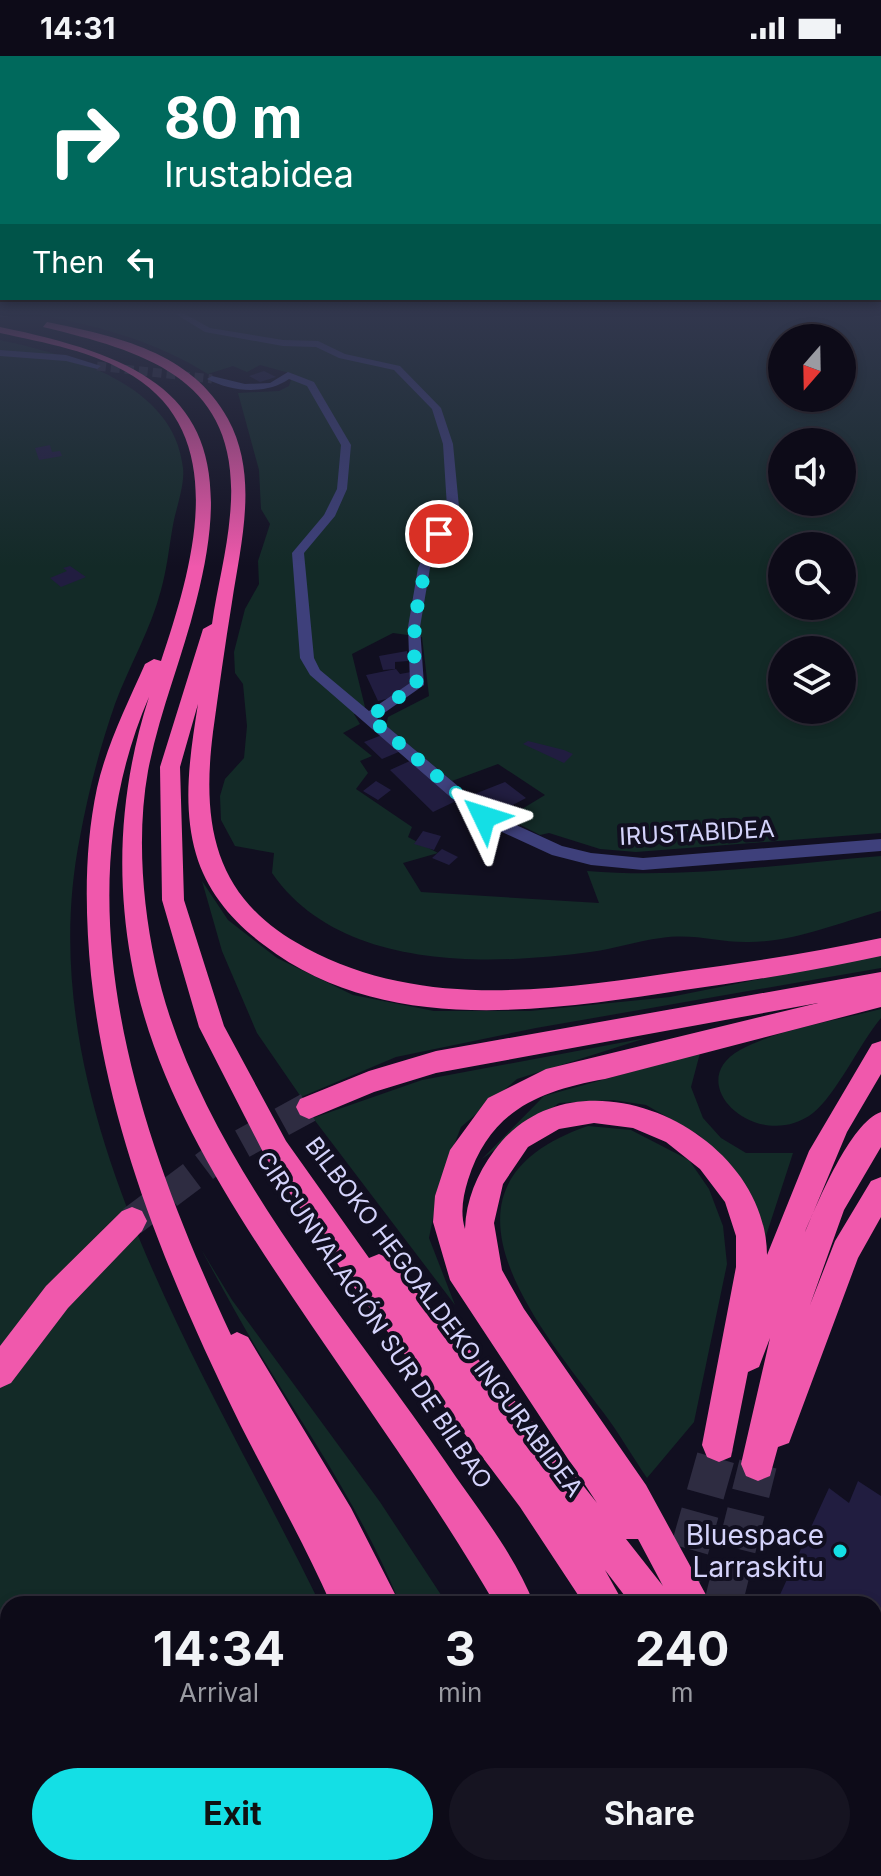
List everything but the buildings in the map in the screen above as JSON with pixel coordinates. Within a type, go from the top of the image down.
[{"type":"highway","points":[[168,398],[180,412],[197,452],[203,486],[201,541],[185,605],[169,632],[114,764],[101,825],[97,897],[103,992],[120,1078],[143,1163],[236,1379],[326,1550],[346,1596]]},
{"type":"highway","points":[[208,398],[233,449],[240,507],[203,737],[198,816],[207,860],[219,887],[242,916],[303,961],[342,979],[390,992],[431,998],[503,999],[581,994],[753,971],[881,947]]},
{"type":"highway","name":"CIRCUNVALACIÓN SUR DE BILBAO","points":[[185,605],[138,771],[133,849],[135,907],[147,972],[165,1033],[185,1089],[258,1221],[469,1522],[511,1596]]},
{"type":"highway","name":"BILBOKO HEGOALDEKO INGURABIDEA","points":[[222,609],[203,649],[177,736],[170,783],[168,853],[173,904],[194,986],[242,1094],[275,1150],[324,1223],[486,1430],[577,1555],[601,1596]]},
{"type":"highway","points":[[753,971],[881,933]]},
{"type":"highway","points":[[309,1107],[369,1082],[436,1062],[881,982]]},
{"type":"highway","points":[[685,1596],[465,1280],[448,1222],[456,1169],[478,1126],[497,1106],[525,1089],[555,1077],[605,1068],[881,997]]},
{"type":"highway","points":[[687,1596],[627,1488],[515,1323],[482,1254],[478,1221],[486,1190],[499,1162],[515,1142],[561,1116],[590,1110],[618,1113],[666,1127],[719,1167],[737,1197],[751,1236],[749,1281],[719,1445],[813,1170],[836,1119],[881,1052]]},
{"type":"highway","points":[[881,1124],[825,1217],[801,1276],[787,1324],[758,1464],[780,1425],[812,1332],[846,1251],[881,1190]]},
{"type":"highway","points":[[275,1150],[516,1428],[648,1596]]},
{"type":"highway","points":[[0,1372],[57,1297],[132,1221]]},
{"type":"highway","points":[[183,1261],[294,1442],[378,1596]]},
{"type":"street","name":"IRUSTABIDEA","points":[[320,398],[346,445],[342,489],[329,516],[298,553],[304,649],[315,672],[484,817],[558,851],[591,859],[643,864],[881,845]]},
{"type":"street","points":[[369,717],[417,685],[414,627],[424,568],[453,507],[448,444],[436,408],[426,398]]},
{"type":"green space","points":[[0,398],[143,398],[161,415],[176,439],[183,482],[157,605],[110,720],[80,837],[70,938],[79,1038],[103,1137],[138,1235],[181,1331],[316,1596],[0,1596]]},
{"type":"green space","points":[[239,398],[768,398],[768,412],[856,412],[856,398],[881,398],[881,833],[636,852],[600,849],[549,833],[540,835],[507,818],[545,795],[498,764],[452,781],[386,726],[388,717],[429,696],[422,637],[393,633],[352,654],[365,707],[354,714],[360,724],[343,733],[372,756],[360,761],[368,773],[356,789],[412,827],[408,837],[438,853],[403,863],[421,892],[599,903],[587,871],[697,872],[881,856],[881,911],[780,939],[735,942],[673,937],[599,951],[505,959],[461,959],[417,954],[374,944],[335,928],[301,905],[272,873],[274,853],[235,846],[221,820],[220,796],[225,779],[244,758],[247,726],[243,684],[235,673],[234,652],[245,609],[259,584],[258,561],[270,524],[261,509],[259,470]]},
{"type":"green space","points":[[202,881],[228,920],[277,958],[353,995],[434,1011],[530,1011],[670,997],[881,955],[881,968],[536,1028],[396,1057],[301,1097],[257,1033],[222,951]]},
{"type":"green space","points":[[881,1009],[881,1018],[830,1094],[813,1113],[792,1124],[770,1126],[750,1120],[733,1110],[722,1096],[718,1080],[724,1064],[740,1050],[791,1031]]},
{"type":"green space","points":[[646,1038],[517,1079],[461,1127],[440,1182],[429,1238],[455,1305],[313,1118],[422,1080]]},
{"type":"green space","points":[[700,1053],[691,1087],[703,1118],[721,1138],[746,1153],[793,1153],[765,1239],[742,1183],[699,1135],[646,1105],[613,1100],[559,1103],[482,1159],[544,1096]]},
{"type":"green space","points":[[588,1126],[631,1130],[689,1160],[709,1189],[723,1226],[727,1264],[694,1422],[647,1478],[609,1420],[548,1338],[524,1297],[506,1257],[500,1218],[509,1182],[537,1151]]},
{"type":"green space","points":[[201,1249],[232,1300],[380,1502],[442,1596],[397,1596],[356,1512],[250,1338]]},
{"type":"tunnel","points":[[132,1221],[216,1158],[309,1107]]},
{"type":"tunnel","points":[[676,1596],[719,1446]]},
{"type":"tunnel","points":[[725,1596],[758,1464]]},
{"type":"place","name":"Bluespace Larraskitu","points":[[840,1551]]},
{"type":"route","points":[[439,534],[424,568],[414,627],[417,685],[411,692],[382,706],[369,717],[484,817]]}]
